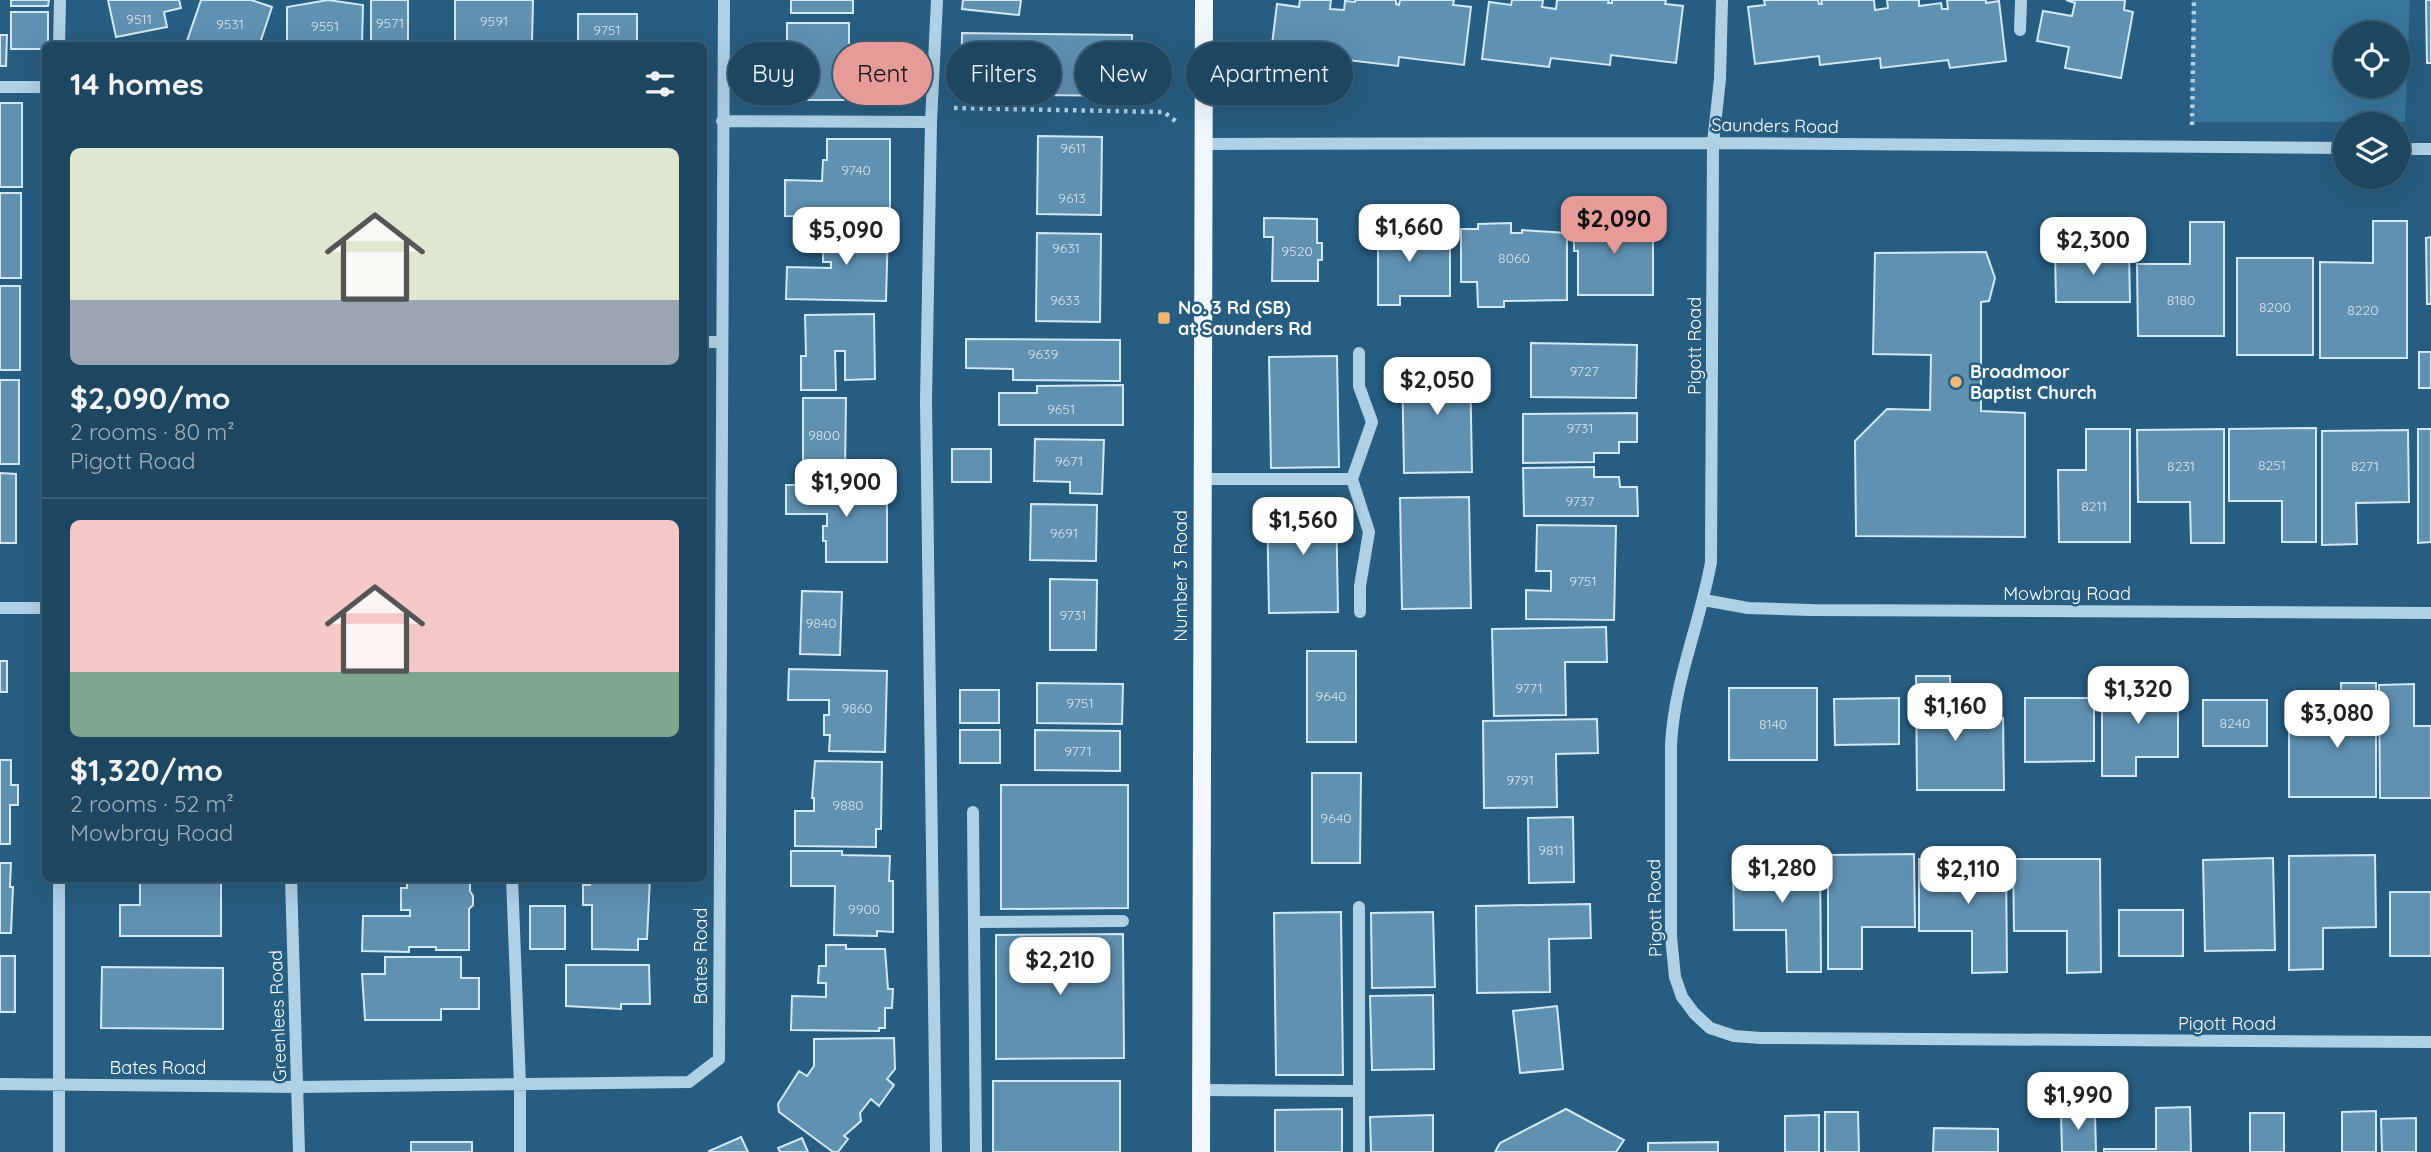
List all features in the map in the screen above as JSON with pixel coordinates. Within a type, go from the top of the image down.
[{"type":"main road","name":"Number 3 Road","points":[[1201,1152],[1204,0]]},
{"type":"street","points":[[59,42],[60,0]]},
{"type":"street","name":"Bates Road","points":[[0,1084],[298,1087],[689,1082],[719,1059],[724,0]]},
{"type":"street","points":[[936,1152],[926,401],[931,122],[937,0]]},
{"type":"street","name":"Pigott Road","points":[[1722,0],[1720,79],[1713,142],[1711,562],[1704,600],[1672,716],[1671,937],[1674,968],[1682,997],[1693,1013],[1710,1028],[1734,1036],[1760,1038],[2431,1042]]},
{"type":"street","points":[[2020,30],[2021,0]]},
{"type":"street","points":[[0,87],[42,87]]},
{"type":"street","points":[[722,121],[931,122]]},
{"type":"street","name":"Saunders Road","points":[[1204,144],[1713,142],[2333,148]]},
{"type":"street","points":[[2410,149],[2431,149]]},
{"type":"street","points":[[707,342],[721,342]]},
{"type":"street","points":[[1359,353],[1359,386],[1372,422],[1352,479],[1369,532],[1360,586],[1360,612]]},
{"type":"street","points":[[1203,479],[1352,479]]},
{"type":"street","name":"Mowbray Road","points":[[1704,600],[1748,608],[1811,611],[2431,613]]},
{"type":"street","points":[[0,608],[42,608]]},
{"type":"street","points":[[973,812],[976,1152]]},
{"type":"street","points":[[59,882],[59,1152]]},
{"type":"street","name":"Greenlees Road","points":[[291,882],[299,1152]]},
{"type":"street","points":[[512,882],[520,1152]]},
{"type":"street","points":[[1359,907],[1359,1152]]},
{"type":"street","points":[[975,922],[1123,921]]},
{"type":"street","points":[[1200,1090],[1358,1091]]},
{"type":"path","points":[[2192,147],[2193,0]]},
{"type":"path","points":[[944,108],[1164,112]]},
{"type":"shaded area","points":[[2192,0],[2410,0],[2409,21],[2333,21],[2333,98],[2406,98],[2405,112],[2333,112],[2333,122],[2191,122]]},
{"type":"building","points":[[11,0],[49,0],[48,6],[11,6]]},
{"type":"building","points":[[108,0],[179,0],[181,8],[164,12],[167,27],[116,37]]},
{"type":"building","points":[[201,0],[251,0],[272,7],[260,42],[187,41]]},
{"type":"building","points":[[328,0],[363,5],[362,42],[287,42],[287,7]]},
{"type":"building","points":[[371,0],[408,0],[408,42],[371,42]]},
{"type":"building","points":[[455,0],[533,0],[532,42],[455,42]]},
{"type":"building","points":[[791,0],[853,0],[853,13],[791,13]]},
{"type":"building","points":[[963,0],[1021,0],[1019,15],[962,9]]},
{"type":"building","points":[[1300,0],[1331,0],[1330,9],[1344,10],[1345,1],[1355,0],[1396,0],[1399,5],[1400,0],[1454,0],[1453,5],[1471,7],[1464,65],[1399,57],[1398,66],[1353,61],[1353,42],[1272,42],[1277,4],[1299,7]]},
{"type":"building","points":[[1512,0],[1543,0],[1542,7],[1556,9],[1557,0],[1609,0],[1608,3],[1612,3],[1612,0],[1666,0],[1665,4],[1683,6],[1676,63],[1611,55],[1610,65],[1551,58],[1549,67],[1482,59],[1489,2],[1511,5]]},
{"type":"building","points":[[1764,0],[1818,0],[1819,4],[1822,4],[1821,0],[1874,0],[1875,10],[1888,8],[1887,0],[1919,0],[1919,6],[1941,3],[1942,9],[1948,9],[1947,0],[1986,0],[1986,3],[1999,1],[2006,61],[1950,68],[1948,60],[1881,68],[1880,58],[1820,65],[1819,56],[1755,64],[1748,7],[1765,5]]},
{"type":"building","points":[[2066,0],[2125,0],[2124,10],[2133,12],[2121,78],[2065,68],[2069,47],[2037,41],[2043,11],[2072,16],[2075,3]]},
{"type":"building","points":[[2426,0],[2431,0],[2431,63],[2427,63]]},
{"type":"building","points":[[11,12],[48,12],[48,42],[42,42],[42,49],[11,49]]},
{"type":"building","points":[[578,14],[637,14],[637,42],[578,42]]},
{"type":"building","points":[[787,23],[849,23],[849,42],[833,42],[833,100],[819,100],[819,42],[787,42]]},
{"type":"building","points":[[962,33],[1132,35],[1132,42],[1075,42],[1075,95],[1061,95],[1061,42],[962,42]]},
{"type":"building","points":[[0,35],[7,35],[6,66],[0,66]]},
{"type":"building","points":[[0,103],[22,103],[22,187],[0,187]]},
{"type":"building","points":[[1038,136],[1102,137],[1101,215],[1037,214]]},
{"type":"building","points":[[827,139],[890,139],[890,217],[785,216],[785,180],[822,181],[823,160],[827,160]]},
{"type":"building","points":[[0,193],[21,193],[21,278],[0,278]]},
{"type":"building","points":[[1574,214],[1606,214],[1606,227],[1615,227],[1615,218],[1653,221],[1653,295],[1578,295],[1578,251],[1574,251]]},
{"type":"building","points":[[1378,217],[1412,217],[1412,245],[1450,245],[1450,296],[1400,296],[1400,305],[1378,305]]},
{"type":"building","points":[[1264,218],[1317,219],[1317,243],[1322,243],[1322,260],[1318,260],[1318,281],[1272,281],[1273,237],[1264,237]]},
{"type":"building","points":[[2373,221],[2407,221],[2407,358],[2320,358],[2320,262],[2373,263]]},
{"type":"building","points":[[2190,222],[2224,222],[2224,336],[2138,336],[2137,264],[2190,264]]},
{"type":"building","points":[[1511,223],[1511,233],[1522,233],[1522,230],[1567,233],[1567,300],[1504,301],[1504,307],[1478,307],[1477,282],[1461,282],[1461,229],[1478,229],[1478,224]]},
{"type":"building","points":[[828,225],[888,227],[886,301],[786,299],[787,267],[831,268],[831,262],[823,262],[823,242],[828,242]]},
{"type":"building","points":[[1037,233],[1101,234],[1100,322],[1036,321]]},
{"type":"building","points":[[2431,237],[2431,304],[2427,304],[2426,238]]},
{"type":"building","points":[[2129,251],[2130,302],[2056,302],[2055,252]]},
{"type":"building","name":"Broadmoor Baptist Church","points":[[1986,252],[1995,278],[1989,301],[1981,302],[1981,411],[2025,413],[2025,537],[1856,536],[1855,441],[1887,409],[1930,410],[1931,355],[1873,354],[1875,253]]},
{"type":"building","points":[[2237,258],[2313,258],[2313,355],[2237,355]]},
{"type":"building","points":[[0,286],[20,286],[20,370],[0,370]]},
{"type":"building","points":[[874,314],[875,379],[845,380],[845,351],[835,351],[836,390],[801,390],[801,356],[806,356],[805,315]]},
{"type":"building","points":[[966,339],[1120,340],[1120,381],[1013,380],[1013,369],[966,368]]},
{"type":"building","points":[[1531,343],[1637,345],[1636,398],[1531,397]]},
{"type":"building","points":[[2419,352],[2431,352],[2431,388],[2419,388]]},
{"type":"building","points":[[1337,356],[1339,467],[1271,468],[1269,357]]},
{"type":"building","points":[[1470,361],[1472,472],[1404,473],[1402,362]]},
{"type":"building","points":[[0,380],[19,380],[19,464],[0,464]]},
{"type":"building","points":[[1123,385],[1123,425],[999,425],[999,393],[1037,393],[1037,386]]},
{"type":"building","points":[[803,398],[846,398],[845,473],[803,472]]},
{"type":"building","points":[[1637,413],[1637,442],[1619,442],[1619,453],[1594,453],[1594,462],[1523,463],[1523,414]]},
{"type":"building","points":[[2316,428],[2316,542],[2282,542],[2282,501],[2229,501],[2229,429]]},
{"type":"building","points":[[2086,429],[2130,429],[2130,542],[2059,542],[2058,470],[2086,470]]},
{"type":"building","points":[[2224,429],[2224,543],[2191,543],[2190,502],[2138,502],[2137,430]]},
{"type":"building","points":[[2418,429],[2431,429],[2431,542],[2418,543]]},
{"type":"building","points":[[2408,430],[2409,502],[2356,503],[2357,544],[2322,545],[2322,431]]},
{"type":"building","points":[[1035,439],[1104,440],[1102,494],[1070,493],[1070,482],[1034,481]]},
{"type":"building","points":[[952,449],[991,449],[991,482],[952,482]]},
{"type":"building","points":[[1594,467],[1594,477],[1619,477],[1620,487],[1637,487],[1638,516],[1524,516],[1523,468]]},
{"type":"building","points":[[0,473],[16,474],[16,543],[0,543]]},
{"type":"building","points":[[786,485],[887,485],[887,562],[826,562],[823,526],[827,526],[827,514],[786,514]]},
{"type":"building","points":[[1469,497],[1471,608],[1402,609],[1400,498]]},
{"type":"building","points":[[1336,500],[1338,612],[1269,613],[1267,502]]},
{"type":"building","points":[[1031,504],[1097,505],[1096,561],[1030,560]]},
{"type":"building","points":[[1537,525],[1616,526],[1614,620],[1526,619],[1526,590],[1551,591],[1551,571],[1536,571]]},
{"type":"building","points":[[1050,579],[1097,580],[1096,650],[1050,650]]},
{"type":"building","points":[[802,591],[842,592],[840,655],[800,654]]},
{"type":"building","points":[[1606,627],[1607,662],[1565,662],[1566,715],[1494,716],[1492,629]]},
{"type":"building","points":[[1307,651],[1356,651],[1356,742],[1307,742]]},
{"type":"building","points":[[0,661],[7,661],[7,692],[0,692]]},
{"type":"building","points":[[789,669],[887,671],[885,752],[829,751],[830,735],[824,735],[824,715],[829,715],[829,700],[788,700]]},
{"type":"building","points":[[1916,676],[1950,676],[1951,718],[2003,718],[2004,790],[1917,790]]},
{"type":"building","points":[[1037,683],[1123,684],[1122,724],[1037,723]]},
{"type":"building","points":[[2341,683],[2376,683],[2376,797],[2289,797],[2289,725],[2342,725]]},
{"type":"building","points":[[2414,684],[2414,726],[2431,726],[2431,798],[2380,798],[2379,685]]},
{"type":"building","points":[[2102,685],[2178,686],[2178,757],[2136,757],[2136,776],[2102,776]]},
{"type":"building","points":[[1729,688],[1817,688],[1817,760],[1729,760]]},
{"type":"building","points":[[960,690],[999,690],[999,723],[960,723]]},
{"type":"building","points":[[1899,698],[1899,744],[1835,745],[1834,699]]},
{"type":"building","points":[[2025,698],[2094,698],[2094,761],[2025,762]]},
{"type":"building","points":[[2203,700],[2267,700],[2267,746],[2203,746]]},
{"type":"building","points":[[1597,719],[1598,753],[1556,754],[1557,807],[1484,808],[1483,721]]},
{"type":"building","points":[[960,730],[1000,730],[1000,763],[960,763]]},
{"type":"building","points":[[1035,730],[1120,731],[1120,771],[1035,770]]},
{"type":"building","points":[[0,760],[11,760],[11,785],[18,785],[18,805],[10,805],[10,844],[0,844]]},
{"type":"building","points":[[815,761],[882,762],[881,829],[876,829],[876,847],[795,846],[795,811],[814,811],[812,798]]},
{"type":"building","points":[[1312,773],[1361,773],[1360,863],[1312,863]]},
{"type":"building","points":[[1001,785],[1128,785],[1128,908],[1001,909]]},
{"type":"building","points":[[1573,817],[1574,882],[1529,883],[1528,818]]},
{"type":"building","points":[[791,851],[842,851],[842,855],[890,856],[893,932],[877,931],[877,936],[834,935],[835,886],[791,886]]},
{"type":"building","points":[[1914,854],[1915,927],[1862,927],[1862,969],[1828,969],[1828,855]]},
{"type":"building","points":[[2375,855],[2376,927],[2323,928],[2323,969],[2289,970],[2289,856]]},
{"type":"building","points":[[1733,858],[1820,858],[1821,972],[1787,972],[1786,930],[1734,930]]},
{"type":"building","points":[[2273,858],[2275,950],[2205,951],[2203,860]]},
{"type":"building","points":[[1919,859],[2006,859],[2007,972],[1972,973],[1972,931],[1919,931]]},
{"type":"building","points":[[2013,859],[2100,859],[2101,972],[2067,973],[2067,931],[2014,931]]},
{"type":"building","points":[[0,863],[11,863],[11,933],[0,933]]},
{"type":"building","points":[[140,882],[221,882],[221,936],[120,936],[120,905],[140,905]]},
{"type":"building","points":[[407,882],[470,882],[473,905],[469,909],[469,950],[409,947],[409,952],[362,951],[363,916],[410,916],[410,910],[401,910],[401,888],[407,888]]},
{"type":"building","points":[[590,882],[650,882],[647,939],[638,939],[638,950],[592,949],[592,905],[583,905],[583,885],[590,885]]},
{"type":"building","points":[[2390,892],[2431,892],[2431,956],[2390,956]]},
{"type":"building","points":[[1590,904],[1591,938],[1549,939],[1550,992],[1477,993],[1476,906]]},
{"type":"building","points":[[530,906],[565,906],[565,949],[530,949]]},
{"type":"building","points":[[2119,910],[2183,910],[2183,956],[2119,956]]},
{"type":"building","points":[[1341,912],[1343,1075],[1276,1075],[1274,913]]},
{"type":"building","points":[[1433,912],[1435,987],[1372,988],[1371,913]]},
{"type":"building","points":[[1123,934],[1124,1058],[996,1059],[996,935]]},
{"type":"building","points":[[826,945],[846,945],[846,949],[885,949],[888,989],[893,989],[892,1008],[885,1008],[885,1028],[879,1028],[879,1031],[791,1030],[792,996],[826,997],[826,983],[818,983],[819,966],[826,966]]},
{"type":"building","points":[[0,956],[15,956],[15,1012],[0,1012]]},
{"type":"building","points":[[385,957],[461,957],[461,978],[479,978],[479,1009],[441,1009],[441,1020],[365,1020],[362,974],[385,974]]},
{"type":"building","points":[[566,965],[649,965],[650,1004],[621,1004],[621,1009],[566,1006]]},
{"type":"building","points":[[102,967],[223,968],[223,1029],[101,1028]]},
{"type":"building","points":[[1433,995],[1434,1069],[1372,1070],[1370,996]]},
{"type":"building","points":[[1557,1006],[1563,1069],[1520,1073],[1513,1011]]},
{"type":"building","points":[[894,1038],[895,1069],[887,1079],[894,1085],[879,1106],[871,1099],[860,1113],[861,1121],[844,1136],[848,1139],[838,1152],[833,1152],[779,1112],[778,1104],[799,1071],[807,1076],[814,1066],[814,1039]]},
{"type":"building","points":[[993,1081],[1120,1081],[1120,1152],[993,1152]]},
{"type":"building","points":[[2190,1107],[2191,1152],[2104,1152],[2104,1149],[2156,1149],[2156,1108]]},
{"type":"building","points":[[1342,1109],[1342,1152],[1275,1152],[1275,1110]]},
{"type":"building","points":[[1566,1109],[1624,1140],[1616,1152],[1495,1152],[1500,1143]]},
{"type":"building","points":[[2376,1111],[2376,1152],[2342,1152],[2342,1112]]},
{"type":"building","points":[[1825,1112],[1858,1112],[1859,1152],[1825,1152]]},
{"type":"building","points":[[2061,1113],[2095,1113],[2096,1152],[2062,1152]]},
{"type":"building","points":[[2250,1113],[2284,1113],[2284,1152],[2250,1152]]},
{"type":"building","points":[[1433,1115],[1433,1152],[1371,1152],[1370,1117]]},
{"type":"building","points":[[1819,1115],[1819,1152],[1785,1152],[1785,1116]]},
{"type":"building","points":[[2416,1118],[2416,1152],[2382,1152],[2381,1119]]},
{"type":"building","points":[[1934,1128],[1998,1129],[1998,1152],[1933,1152]]},
{"type":"building","points":[[741,1137],[748,1152],[709,1151]]},
{"type":"building","points":[[802,1138],[808,1152],[780,1152],[778,1148]]},
{"type":"building","points":[[411,1142],[472,1142],[472,1152],[411,1152]]},
{"type":"building","points":[[1718,1142],[1718,1152],[1648,1152],[1648,1143]]},
{"type":"place","name":"No. 3 Rd (SB) at Saunders Rd","points":[[1164,318]]},
{"type":"place","name":"Broadmoor Baptist Church","points":[[1956,382]]}]
